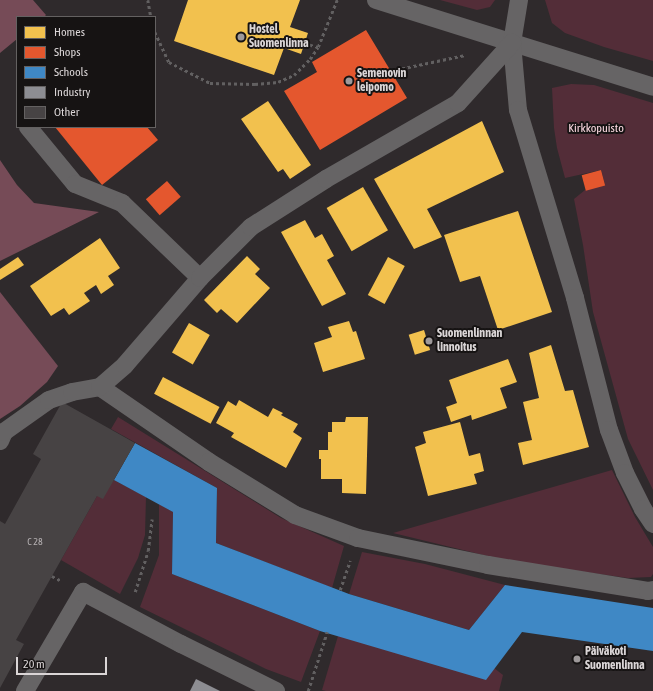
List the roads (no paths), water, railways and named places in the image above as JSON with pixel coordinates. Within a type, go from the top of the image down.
[{"type":"lane","points":[[376,0],[653,87]]},
{"type":"lane","points":[[519,0],[512,43],[518,110],[575,298],[609,430],[624,473],[643,509],[653,524]]},
{"type":"lane","points":[[1,434],[18,424],[49,400],[72,392],[100,387],[125,365],[200,278],[251,227],[326,179],[458,103],[512,43]]},
{"type":"lane","points":[[29,128],[75,184],[122,203],[200,278]]},
{"type":"lane","points":[[100,387],[209,462],[295,515],[358,538],[488,565],[648,591],[653,590]]},
{"type":"lane","points":[[25,691],[84,592],[247,685],[276,691]]},
{"type":"place","name":"Hostel Suomenlinna","points":[[241,37]]},
{"type":"place","name":"Semenovin leipomo","points":[[349,81]]},
{"type":"place","name":"Suomenlinnan linnoitus","points":[[429,341]]},
{"type":"place","name":"Päiväkoti Suomenlinna","points":[[577,659]]},
{"type":"park label","name":"Kirkkopuisto","points":[[596,129]]}]
